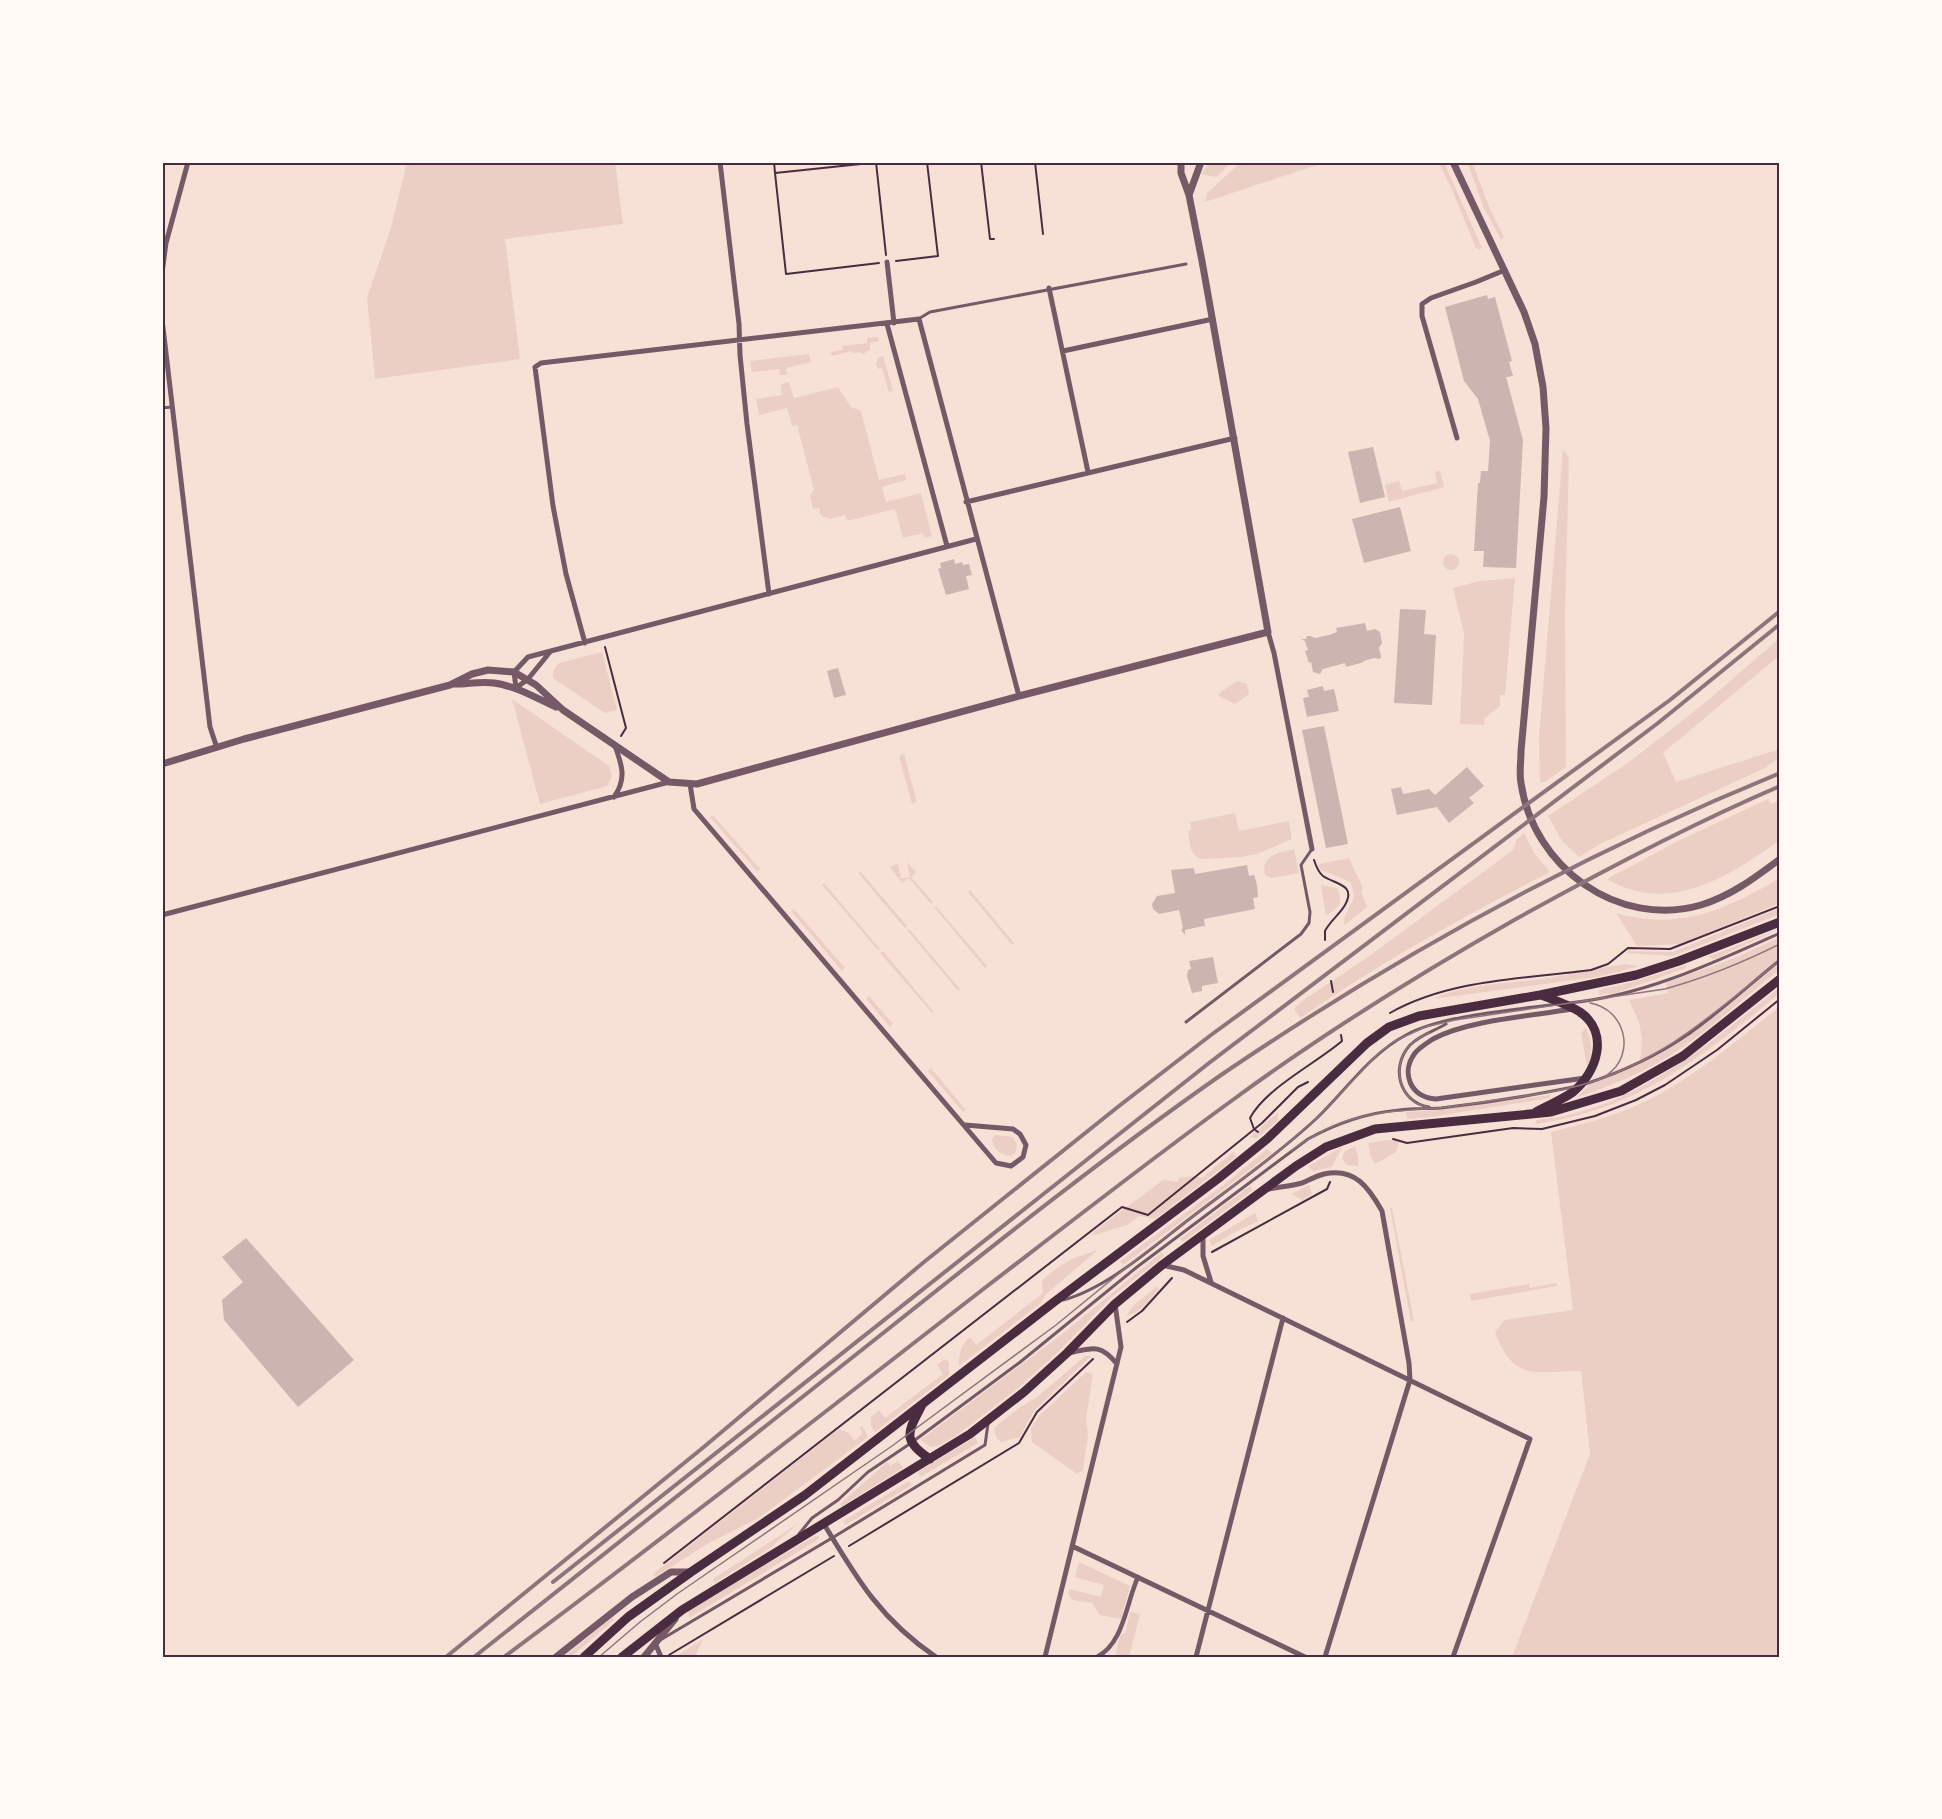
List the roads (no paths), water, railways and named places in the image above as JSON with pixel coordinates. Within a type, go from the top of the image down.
[{"type":"main road","points":[[584,1657],[628,1617],[805,1495],[1054,1302],[1220,1178],[1267,1139],[1367,1043],[1389,1027],[1419,1016],[1594,985],[1658,969],[1780,922]]},
{"type":"main road","points":[[622,1657],[682,1610],[930,1459],[988,1421],[1024,1392],[1067,1353],[1115,1304],[1162,1265],[1296,1166],[1326,1147],[1375,1129],[1551,1112],[1621,1091],[1683,1056],[1780,979]]},
{"type":"main road","points":[[1528,1115],[1564,1098],[1582,1082],[1597,1057],[1597,1038],[1588,1020],[1574,1009],[1540,995]]},
{"type":"main road","points":[[924,1403],[909,1434],[916,1450],[930,1459]]},
{"type":"street","points":[[162,273],[164,243],[188,162]]},
{"type":"street","points":[[720,162],[739,324],[747,424],[769,594]]},
{"type":"street","points":[[1181,162],[1181,173],[1189,195],[1235,438],[1268,632],[1312,849]]},
{"type":"street","points":[[1189,195],[1201,162]]},
{"type":"street","points":[[1453,162],[1521,305],[1535,344],[1546,414],[1541,542],[1521,751],[1521,783],[1528,812],[1538,835],[1563,868],[1589,888],[1615,901],[1652,909],[1687,908],[1715,900],[1738,888],[1780,859]]},
{"type":"street","points":[[887,262],[890,324],[947,546]]},
{"type":"street","points":[[1457,438],[1422,316],[1422,304],[1431,298],[1505,270]]},
{"type":"street","points":[[1049,288],[1088,472]]},
{"type":"street","points":[[162,319],[210,727],[217,748]]},
{"type":"street","points":[[585,643],[567,574],[553,506],[535,367],[541,363],[919,319],[1019,696]]},
{"type":"street","points":[[1063,351],[1212,319]]},
{"type":"street","points":[[966,502],[1235,438]]},
{"type":"street","points":[[514,672],[528,657],[976,538]]},
{"type":"street","points":[[162,915],[669,782],[690,784],[759,768],[1019,696],[1268,632]]},
{"type":"street","points":[[516,688],[528,679],[550,652]]},
{"type":"street","points":[[450,685],[472,674],[488,670],[514,672],[528,679],[563,710],[669,782]]},
{"type":"street","points":[[514,672],[516,688]]},
{"type":"street","points":[[162,764],[244,739],[450,685],[488,683],[516,688],[563,710]]},
{"type":"street","points":[[614,797],[623,778],[622,766],[615,746]]},
{"type":"street","points":[[690,784],[694,809],[996,1163],[1011,1166],[1023,1157],[1026,1145],[1020,1134],[1013,1129],[964,1125]]},
{"type":"street","points":[[1574,1009],[1483,1023],[1448,1033],[1418,1050],[1410,1062],[1408,1076],[1416,1092],[1424,1097],[1436,1099],[1582,1082]]},
{"type":"street","points":[[1267,1189],[1300,1183],[1334,1172],[1354,1176],[1370,1190],[1382,1212],[1409,1363],[1410,1380],[1325,1657]]},
{"type":"street","points":[[1203,1235],[1203,1256],[1211,1282]]},
{"type":"street","points":[[1162,1265],[1184,1270],[1211,1282],[1530,1439],[1453,1657]]},
{"type":"street","points":[[1045,1657],[1121,1347],[1115,1304]]},
{"type":"street","points":[[1196,1657],[1284,1318]]},
{"type":"street","points":[[1067,1353],[1093,1348],[1101,1349],[1108,1353],[1117,1364]]},
{"type":"street","points":[[824,1524],[876,1604],[901,1630],[936,1657]]},
{"type":"street","points":[[1072,1546],[1305,1657]]},
{"type":"street","points":[[556,1657],[642,1591],[671,1572],[691,1572]]},
{"type":"street","points":[[1097,1657],[1106,1652],[1122,1624],[1138,1578]]},
{"type":"street","points":[[644,1657],[682,1610]]},
{"type":"street","points":[[655,1643],[661,1657]]},
{"type":"lane","points":[[919,319],[930,312],[1186,264]]},
{"type":"lane","points":[[162,408],[171,407]]},
{"type":"lane","points":[[1186,1022],[1300,933],[1309,923],[1310,912],[1301,865],[1312,849]]},
{"type":"lane","points":[[1054,1302],[1083,1294],[1138,1258],[1280,1151],[1318,1117],[1378,1054],[1393,1042],[1425,1027],[1450,1021],[1610,998],[1710,964],[1780,933]]},
{"type":"lane","points":[[790,1544],[812,1518],[838,1500],[867,1472],[911,1443],[1019,1363],[1137,1267],[1308,1139],[1335,1125],[1368,1114],[1539,1095],[1627,1069],[1671,1045],[1712,1017],[1780,960]]},
{"type":"lane","points":[[1438,1108],[1423,1106],[1410,1098],[1402,1087],[1399,1071],[1403,1055],[1409,1046],[1418,1038],[1450,1021]]},
{"type":"lane","points":[[655,1643],[985,1445],[988,1421]]},
{"type":"tram line","points":[[599,1657],[677,1594],[892,1446],[1056,1325],[1138,1258],[1279,1151],[1318,1117],[1378,1054],[1393,1042],[1425,1027],[1455,1020],[1665,989],[1723,970],[1780,944]]},
{"type":"tram line","points":[[1291,1151],[1327,1129],[1361,1117],[1538,1094],[1581,1085],[1611,1075],[1638,1063],[1687,1033],[1780,960]]},
{"type":"tram line","points":[[1590,1003],[1612,1014],[1623,1033],[1622,1056],[1607,1075]]},
{"type":"tram line","points":[[1428,1107],[1418,1104],[1404,1091],[1399,1073],[1403,1054],[1409,1046],[1429,1033]]},
{"type":"railway","points":[[446,1657],[705,1446],[924,1262],[1119,1106],[1211,1035],[1670,700],[1780,611]]},
{"type":"railway","points":[[553,1582],[1209,1063],[1658,723],[1780,624]]},
{"type":"railway","points":[[474,1657],[1096,1166],[1221,1075],[1355,989],[1493,909],[1635,837],[1780,773]]},
{"type":"railway","points":[[504,1657],[1140,1169],[1302,1051],[1408,983],[1516,919],[1646,849],[1780,786]]}]
